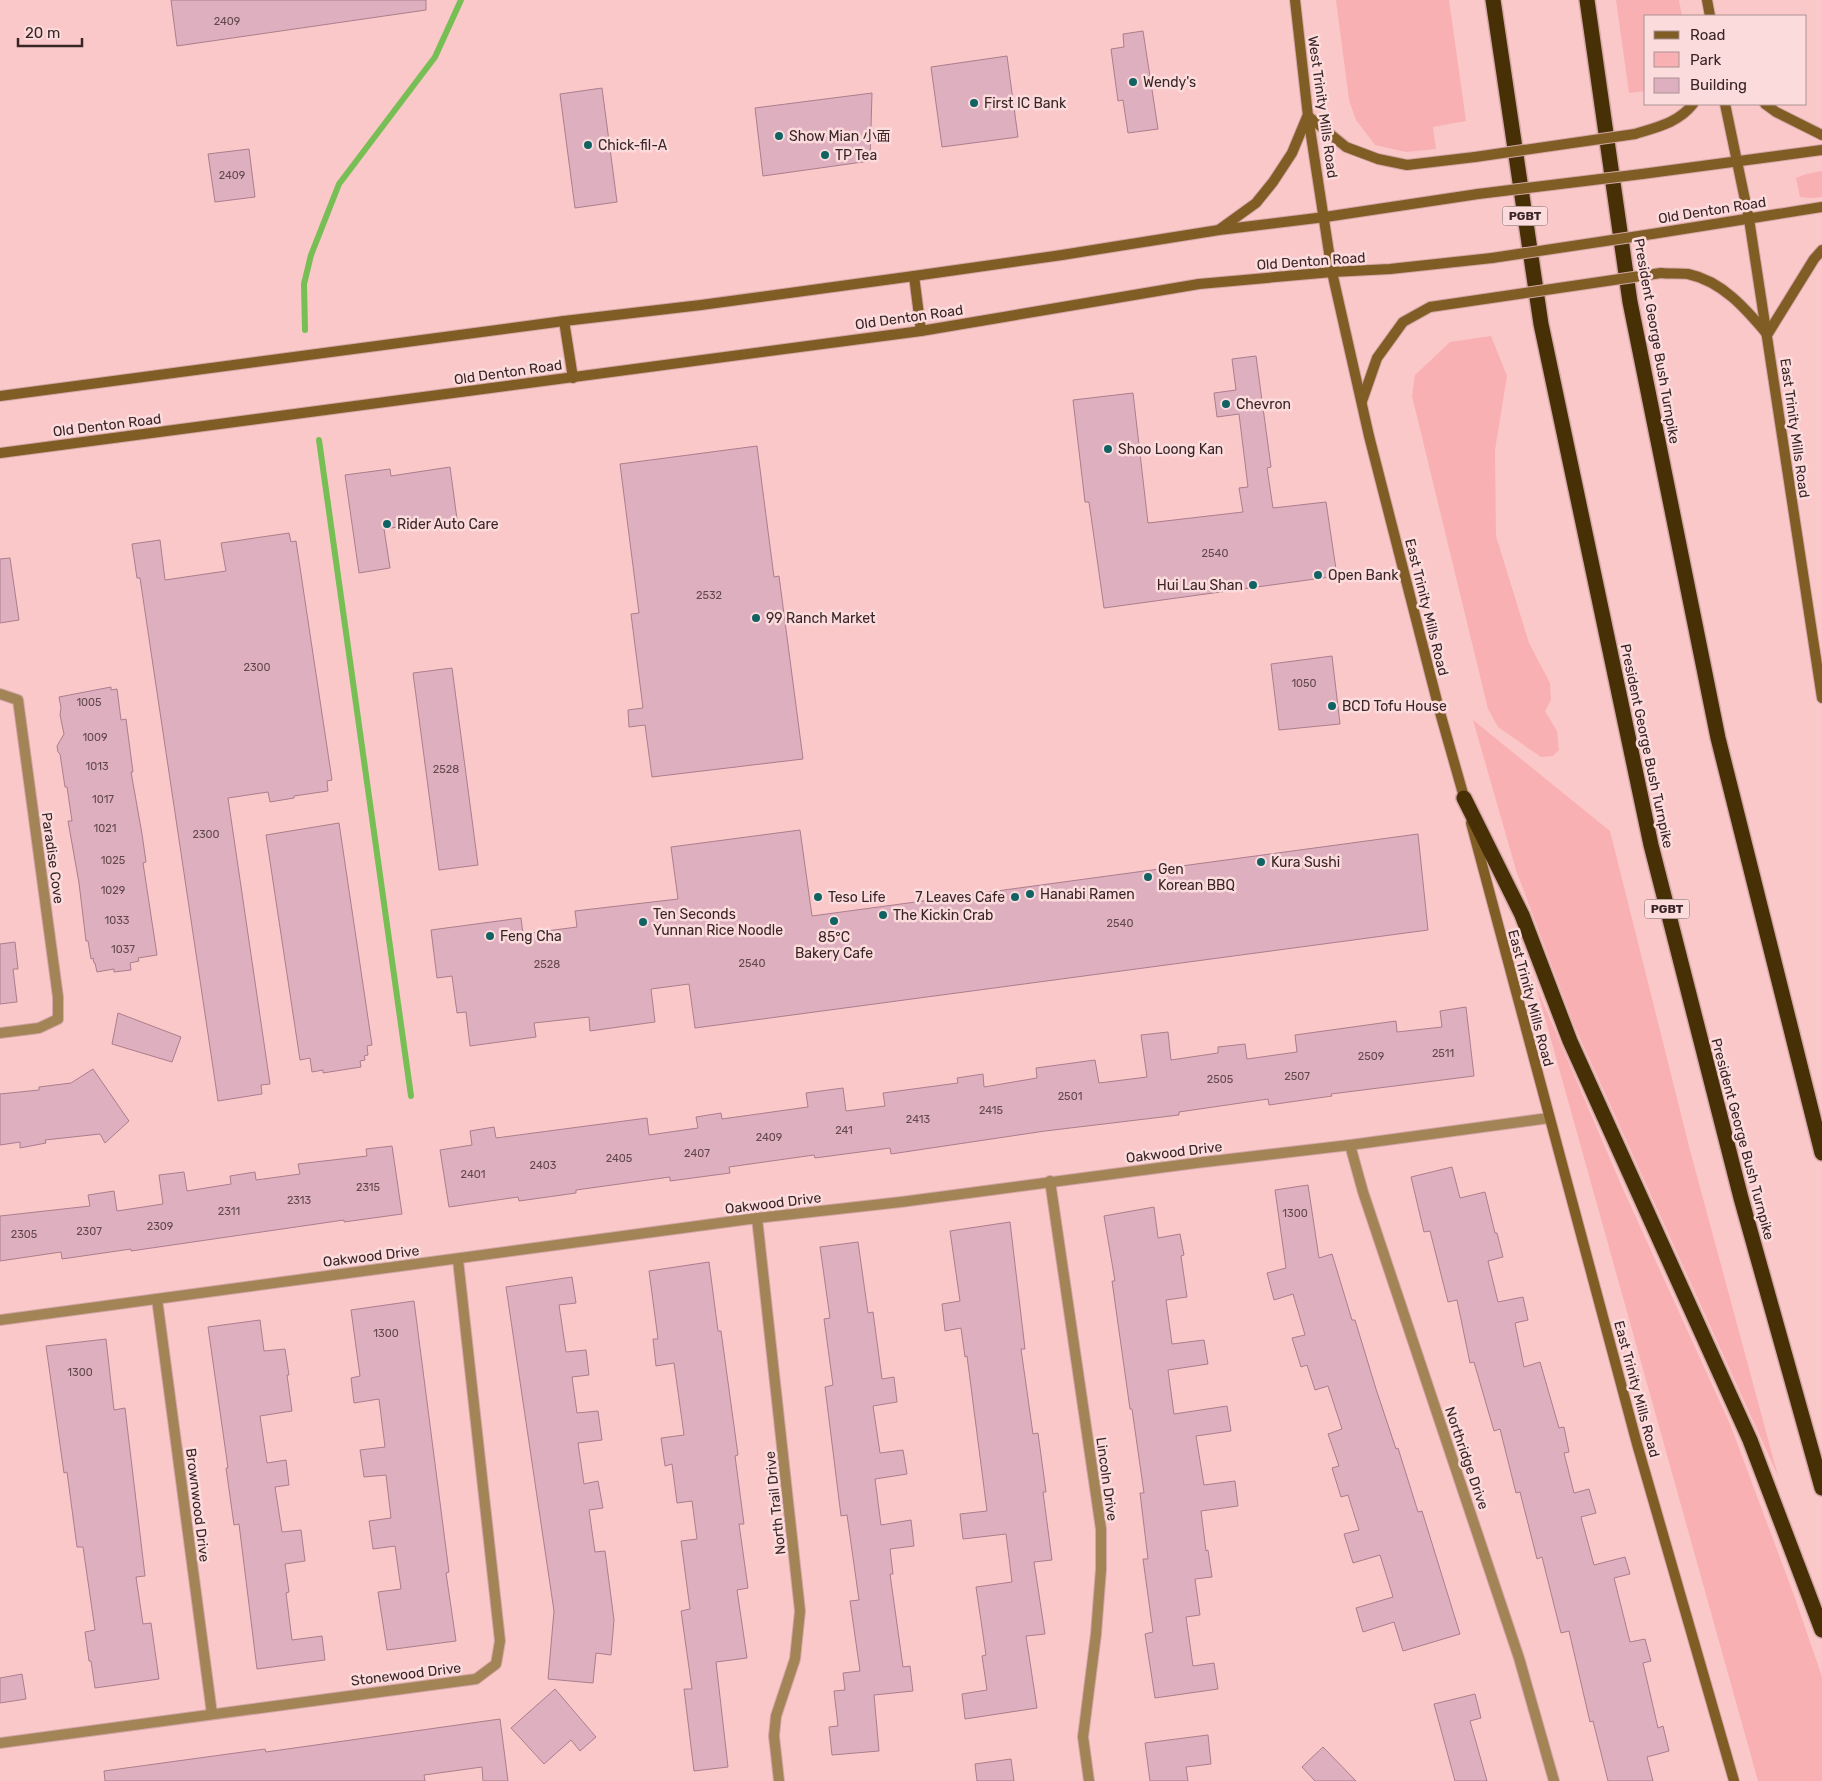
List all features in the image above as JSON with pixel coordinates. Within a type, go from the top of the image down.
[{"type":"highway","name":"President George Bush Turnpike","points":[[1493,0],[1541,324],[1651,845],[1741,1198],[1822,1488]]},
{"type":"highway","name":"President George Bush Turnpike","points":[[1587,0],[1630,302],[1716,728],[1822,1153]]},
{"type":"highway","points":[[1464,798],[1522,915],[1570,1041],[1750,1440],[1822,1630]]},
{"type":"main road","name":"West Trinity Mills Road","points":[[1295,0],[1308,116],[1325,217]]},
{"type":"main road","points":[[1707,0],[1710,15]]},
{"type":"main road","points":[[1220,230],[1256,203],[1273,182],[1292,153],[1308,116],[1346,147],[1378,159],[1407,164],[1475,157],[1636,134],[1669,124],[1692,105]]},
{"type":"main road","points":[[1725,105],[1736,162]]},
{"type":"main road","points":[[1767,105],[1822,135]]},
{"type":"main road","points":[[0,396],[564,320],[701,305],[1062,255],[1220,230],[1325,217],[1478,194],[1822,150]]},
{"type":"main road","name":"East Trinity Mills Road","points":[[1736,162],[1749,218],[1796,538],[1822,698]]},
{"type":"main road","name":"Old Denton Road","points":[[0,453],[921,331],[1198,284],[1332,272],[1390,269],[1492,258],[1822,207]]},
{"type":"main road","name":"East Trinity Mills Road","points":[[1325,217],[1332,272],[1439,709],[1637,1444],[1734,1781]]},
{"type":"main road","points":[[1362,400],[1377,358],[1403,322],[1430,307],[1661,273],[1688,274],[1717,286],[1740,302],[1767,335],[1786,302],[1822,250]]},
{"type":"main road","points":[[914,276],[921,331]]},
{"type":"main road","points":[[564,320],[572,378]]},
{"type":"street","name":"Paradise Cove","points":[[0,694],[18,700],[58,997],[58,1019],[39,1028],[0,1033]]},
{"type":"street","name":"Oakwood Drive","points":[[0,1320],[302,1278],[458,1260],[757,1218],[901,1202],[1549,1118]]},
{"type":"street","name":"Northridge Drive","points":[[1350,1145],[1363,1192],[1519,1658],[1554,1781]]},
{"type":"street","name":"Lincoln Drive","points":[[1050,1182],[1101,1529],[1101,1569],[1097,1625],[1083,1737],[1090,1781]]},
{"type":"street","name":"North Trail Drive","points":[[757,1218],[800,1611],[795,1659],[776,1716],[774,1736],[779,1781]]},
{"type":"street","name":"Stonewood Drive","points":[[0,1743],[476,1679],[496,1664],[500,1641],[458,1260]]},
{"type":"street","name":"Brownwood Drive","points":[[158,1299],[212,1714]]},
{"type":"green space","points":[[1336,0],[1449,0],[1466,121],[1433,127],[1436,149],[1406,152],[1375,145],[1356,120],[1349,100]]},
{"type":"green space","points":[[1616,0],[1679,0],[1682,15],[1644,15],[1644,91],[1629,93]]},
{"type":"green space","points":[[1822,171],[1822,197],[1800,197],[1796,178]]},
{"type":"green space","points":[[1491,336],[1507,376],[1495,450],[1496,536],[1529,643],[1550,683],[1551,700],[1545,711],[1557,731],[1559,750],[1553,756],[1541,757],[1498,727],[1488,709],[1412,396],[1415,375],[1450,342]]},
{"type":"green space","points":[[1473,720],[1610,831],[1691,1154],[1778,1476],[1574,1025],[1516,870]]},
{"type":"green space","points":[[1536,986],[1623,1189],[1730,1424],[1795,1598],[1822,1677],[1822,1781],[1758,1781]]},
{"type":"building","points":[[171,0],[426,0],[426,10],[177,46]]},
{"type":"building","points":[[1143,31],[1158,129],[1128,133],[1123,100],[1118,101],[1111,49],[1124,47],[1123,34]]},
{"type":"building","points":[[1007,56],[1018,137],[942,147],[931,67]]},
{"type":"building","points":[[602,88],[617,202],[575,208],[560,94]]},
{"type":"building","points":[[872,93],[870,161],[763,176],[755,108]]},
{"type":"building","points":[[249,149],[255,197],[215,202],[208,154]]},
{"type":"building","points":[[1256,356],[1271,467],[1267,468],[1273,508],[1326,502],[1337,576],[1104,608],[1089,502],[1085,502],[1073,400],[1133,393],[1148,523],[1243,512],[1239,488],[1248,487],[1239,414],[1217,417],[1214,393],[1236,390],[1232,359]]},
{"type":"building","points":[[757,446],[774,577],[779,576],[803,759],[652,777],[645,725],[629,727],[628,710],[643,708],[631,614],[639,613],[620,464]]},
{"type":"building","name":"Rider Auto Care","points":[[450,467],[457,519],[384,529],[390,568],[359,573],[345,475],[390,469],[391,476]]},
{"type":"building","points":[[289,533],[291,542],[296,541],[332,780],[327,781],[328,791],[294,796],[294,798],[270,802],[268,792],[228,798],[270,1084],[261,1085],[262,1094],[218,1101],[140,578],[137,578],[132,544],[160,540],[165,580],[226,571],[221,543]]},
{"type":"building","points":[[10,558],[19,620],[0,623],[0,559]]},
{"type":"building","points":[[1332,656],[1340,724],[1279,730],[1271,664]]},
{"type":"building","points":[[452,668],[478,865],[439,870],[413,673]]},
{"type":"building","points":[[111,687],[111,690],[117,689],[121,720],[126,719],[133,772],[131,772],[146,862],[143,863],[157,955],[138,958],[139,961],[130,963],[131,970],[114,972],[114,969],[97,972],[93,958],[91,959],[88,941],[86,941],[79,883],[68,821],[72,821],[67,787],[65,787],[57,746],[64,734],[59,697]]},
{"type":"building","points":[[339,823],[372,1045],[367,1046],[368,1055],[364,1056],[365,1060],[360,1061],[361,1067],[323,1073],[323,1070],[312,1072],[310,1058],[300,1060],[266,835]]},
{"type":"building","points":[[800,830],[812,916],[1418,834],[1428,930],[695,1028],[689,984],[651,989],[655,1022],[590,1031],[589,1017],[534,1023],[536,1037],[470,1046],[466,1012],[457,1013],[452,976],[437,978],[431,930],[521,918],[523,934],[577,927],[575,911],[678,899],[671,847]]},
{"type":"building","points":[[15,942],[18,969],[13,969],[17,1002],[0,1004],[0,944]]},
{"type":"building","points":[[1466,1007],[1474,1076],[1331,1094],[1332,1096],[1269,1105],[1268,1099],[1179,1112],[1179,1115],[1045,1131],[891,1154],[890,1148],[815,1158],[814,1155],[729,1167],[730,1173],[670,1181],[670,1177],[576,1190],[576,1193],[519,1201],[518,1197],[449,1207],[440,1150],[472,1145],[470,1131],[494,1127],[496,1138],[647,1118],[649,1135],[698,1128],[696,1117],[721,1113],[722,1119],[808,1107],[806,1093],[843,1088],[846,1111],[885,1106],[883,1093],[958,1083],[957,1078],[983,1074],[984,1087],[1037,1078],[1036,1068],[1095,1060],[1099,1083],[1147,1077],[1141,1035],[1168,1032],[1171,1060],[1218,1053],[1218,1047],[1245,1044],[1247,1059],[1297,1052],[1295,1035],[1396,1021],[1397,1032],[1442,1027],[1440,1011]]},
{"type":"building","points":[[118,1013],[181,1037],[172,1062],[112,1044]]},
{"type":"building","points":[[93,1069],[129,1121],[105,1143],[100,1134],[45,1140],[46,1143],[20,1148],[20,1142],[0,1145],[0,1094],[39,1090],[39,1087],[71,1083]]},
{"type":"building","points":[[392,1146],[402,1214],[344,1222],[344,1220],[131,1251],[131,1249],[62,1259],[61,1252],[0,1261],[0,1216],[90,1206],[88,1195],[114,1191],[117,1211],[163,1204],[159,1175],[184,1172],[187,1191],[231,1184],[230,1176],[255,1172],[256,1180],[300,1174],[298,1164],[367,1156],[366,1149]]},
{"type":"building","points":[[1452,1167],[1460,1198],[1485,1192],[1503,1257],[1488,1261],[1498,1302],[1523,1297],[1528,1320],[1515,1323],[1524,1367],[1540,1362],[1559,1428],[1564,1427],[1569,1452],[1564,1453],[1574,1493],[1589,1489],[1596,1513],[1581,1517],[1594,1565],[1625,1557],[1630,1574],[1614,1578],[1630,1642],[1645,1639],[1651,1661],[1643,1663],[1658,1728],[1663,1726],[1669,1751],[1647,1757],[1653,1781],[1608,1781],[1593,1721],[1590,1722],[1569,1631],[1561,1633],[1542,1557],[1537,1559],[1520,1492],[1516,1493],[1500,1429],[1494,1431],[1474,1362],[1470,1363],[1457,1300],[1448,1302],[1430,1231],[1424,1232],[1411,1177]]},
{"type":"building","points":[[1308,1185],[1319,1258],[1332,1254],[1352,1320],[1355,1320],[1376,1389],[1396,1449],[1398,1448],[1418,1512],[1422,1511],[1460,1634],[1403,1651],[1394,1622],[1363,1632],[1356,1608],[1393,1597],[1380,1555],[1353,1563],[1344,1534],[1359,1530],[1348,1495],[1341,1497],[1332,1468],[1339,1466],[1328,1434],[1342,1429],[1328,1386],[1315,1390],[1307,1365],[1301,1367],[1292,1338],[1305,1335],[1293,1294],[1274,1300],[1267,1273],[1286,1268],[1275,1190]]},
{"type":"building","points":[[1154,1207],[1158,1238],[1180,1234],[1184,1255],[1181,1256],[1187,1297],[1166,1300],[1172,1344],[1204,1340],[1208,1364],[1168,1370],[1174,1414],[1227,1406],[1231,1431],[1196,1436],[1204,1485],[1235,1481],[1238,1506],[1201,1511],[1206,1551],[1208,1550],[1212,1577],[1195,1579],[1200,1615],[1186,1617],[1193,1666],[1214,1663],[1218,1689],[1155,1698],[1145,1634],[1153,1632],[1143,1559],[1148,1559],[1140,1493],[1144,1493],[1132,1409],[1130,1409],[1112,1281],[1115,1281],[1104,1216]]},
{"type":"building","points":[[1010,1222],[1025,1349],[1021,1349],[1033,1434],[1038,1433],[1052,1560],[1034,1562],[1045,1634],[1026,1636],[1037,1708],[965,1719],[962,1694],[987,1690],[982,1656],[986,1655],[976,1587],[1012,1582],[1006,1534],[963,1539],[960,1514],[987,1511],[967,1356],[965,1357],[961,1328],[945,1331],[942,1304],[960,1301],[950,1231]]},
{"type":"building","points":[[858,1242],[868,1313],[873,1312],[882,1379],[894,1377],[897,1402],[873,1406],[880,1453],[903,1450],[907,1474],[875,1479],[881,1525],[911,1520],[914,1546],[890,1549],[893,1574],[890,1574],[903,1667],[910,1666],[913,1691],[874,1695],[879,1751],[832,1755],[829,1727],[838,1726],[834,1691],[845,1690],[843,1673],[860,1671],[850,1601],[859,1600],[847,1515],[841,1516],[825,1387],[833,1385],[824,1319],[830,1318],[820,1247]]},
{"type":"building","points":[[709,1262],[718,1331],[721,1331],[738,1455],[735,1456],[744,1524],[739,1524],[748,1588],[737,1590],[747,1658],[716,1662],[728,1767],[694,1771],[684,1689],[692,1689],[681,1611],[690,1609],[681,1541],[697,1539],[692,1501],[677,1503],[672,1464],[665,1466],[661,1438],[684,1435],[674,1363],[656,1366],[653,1339],[658,1339],[649,1271]]},
{"type":"building","points":[[572,1277],[576,1303],[559,1305],[566,1352],[586,1350],[589,1375],[572,1377],[577,1413],[598,1411],[602,1440],[578,1443],[584,1484],[598,1481],[603,1508],[589,1510],[595,1552],[605,1551],[614,1620],[611,1655],[596,1653],[593,1683],[548,1679],[554,1611],[506,1287]]},
{"type":"building","points":[[414,1301],[449,1572],[446,1573],[456,1641],[387,1650],[378,1592],[401,1589],[395,1546],[373,1549],[369,1521],[391,1518],[386,1475],[364,1477],[360,1450],[385,1447],[379,1399],[354,1403],[351,1378],[360,1376],[351,1310]]},
{"type":"building","points":[[260,1320],[264,1351],[285,1349],[289,1375],[287,1375],[292,1411],[260,1416],[267,1463],[286,1460],[289,1485],[275,1487],[282,1532],[301,1530],[305,1561],[285,1564],[289,1592],[286,1593],[292,1640],[322,1636],[325,1660],[257,1669],[239,1524],[234,1525],[208,1327]]},
{"type":"building","points":[[106,1339],[114,1410],[125,1408],[145,1576],[136,1577],[143,1624],[151,1623],[159,1679],[95,1688],[85,1632],[95,1630],[83,1547],[77,1547],[67,1472],[64,1473],[46,1346]]},
{"type":"building","points":[[22,1674],[26,1699],[0,1703],[0,1678]]},
{"type":"building","points":[[555,1689],[596,1737],[580,1751],[571,1740],[544,1764],[511,1728]]},
{"type":"building","points":[[1475,1694],[1481,1718],[1470,1721],[1487,1781],[1455,1781],[1434,1704]]},
{"type":"building","points":[[500,1719],[508,1781],[483,1781],[482,1767],[424,1775],[425,1781],[105,1781],[104,1771],[265,1749],[266,1752]]},
{"type":"building","points":[[1208,1735],[1211,1764],[1186,1767],[1188,1781],[1150,1781],[1145,1743]]},
{"type":"building","points":[[1323,1747],[1356,1781],[1315,1781],[1302,1767]]},
{"type":"building","points":[[1011,1759],[1014,1781],[977,1781],[975,1764]]},
{"type":"waterway","points":[[305,330],[304,284],[311,255],[339,184],[435,57],[461,0]]},
{"type":"waterway","points":[[319,440],[411,1096]]},
{"type":"place","name":"Wendy's","points":[[1133,82]]},
{"type":"place","name":"First IC Bank","points":[[974,103]]},
{"type":"place","name":"Show Mian 小面","points":[[779,136]]},
{"type":"place","name":"Chick-fil-A","points":[[588,145]]},
{"type":"place","name":"TP Tea","points":[[825,155]]},
{"type":"place","name":"Chevron","points":[[1226,404]]},
{"type":"place","name":"Shoo Loong Kan","points":[[1108,449]]},
{"type":"place","name":"Rider Auto Care","points":[[387,524]]},
{"type":"place","name":"Open Bank","points":[[1318,575]]},
{"type":"place","name":"Hui Lau Shan","points":[[1253,585]]},
{"type":"place","name":"99 Ranch Market","points":[[756,618]]},
{"type":"place","name":"BCD Tofu House","points":[[1332,706]]},
{"type":"place","name":"Kura Sushi","points":[[1261,862]]},
{"type":"place","name":"Gen Korean BBQ","points":[[1148,877]]},
{"type":"place","name":"Hanabi Ramen","points":[[1030,894]]},
{"type":"place","name":"Teso Life","points":[[818,897]]},
{"type":"place","name":"7 Leaves Cafe","points":[[1015,897]]},
{"type":"place","name":"The Kickin Crab","points":[[883,915]]},
{"type":"place","name":"85°C Bakery Cafe","points":[[834,921]]},
{"type":"place","name":"Ten Seconds Yunnan Rice Noodle","points":[[643,922]]},
{"type":"place","name":"Feng Cha","points":[[490,936]]}]
